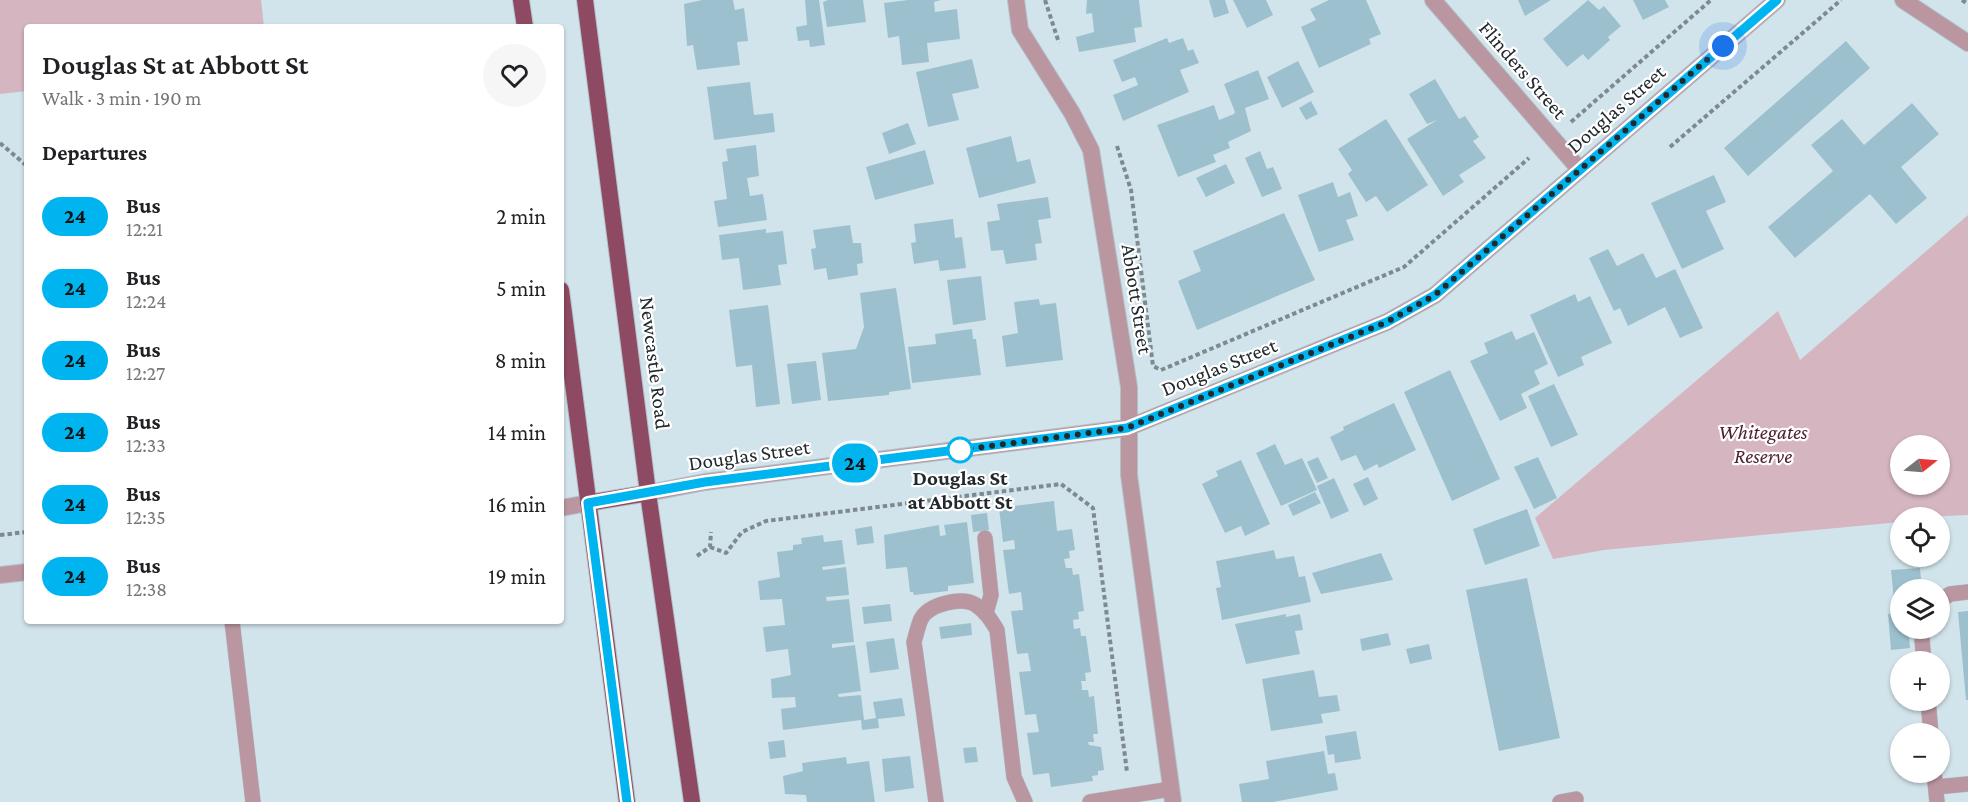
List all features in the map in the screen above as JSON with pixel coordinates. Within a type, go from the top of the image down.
[{"type":"highway","points":[[521,0],[525,24]]},
{"type":"highway","name":"Newcastle Road","points":[[585,0],[648,494],[692,802]]},
{"type":"highway","points":[[564,314],[627,802]]},
{"type":"highway","name":"Douglas Street","points":[[588,503],[648,494]]},
{"type":"street","name":"Abbott Street","points":[[1016,0],[1020,30],[1072,113],[1091,150],[1129,387],[1127,428],[1129,475],[1172,796]]},
{"type":"street","name":"Flinders Street","points":[[1433,0],[1580,170]]},
{"type":"street","name":"Douglas Street","points":[[648,494],[705,482],[1127,428],[1387,322],[1435,295],[1777,0]]},
{"type":"street","points":[[1904,0],[1968,43]]},
{"type":"street","name":"Douglas Street","points":[[564,507],[588,503]]},
{"type":"street","points":[[0,575],[24,572]]},
{"type":"lane","points":[[985,538],[991,595],[986,613]]},
{"type":"lane","points":[[1950,594],[1968,592]]},
{"type":"lane","points":[[936,802],[914,642],[922,617],[940,604],[961,601],[973,603],[986,613],[997,630],[1014,777],[1025,802]]},
{"type":"lane","points":[[232,624],[253,802]]},
{"type":"lane","points":[[1936,787],[1968,784]]},
{"type":"lane","points":[[1090,802],[1130,795],[1172,796]]},
{"type":"lane","points":[[1560,802],[1576,799]]},
{"type":"path","points":[[1045,0],[1062,48]]},
{"type":"path","points":[[1570,123],[1711,0]]},
{"type":"path","points":[[1670,147],[1841,0]]},
{"type":"path","points":[[1962,0],[1968,4]]},
{"type":"path","points":[[0,143],[24,163]]},
{"type":"path","points":[[1117,144],[1131,190],[1153,366],[1161,370],[1404,267],[1529,158]]},
{"type":"path","points":[[710,547],[726,553],[742,532],[766,520],[1061,484],[1093,508],[1130,795]]},
{"type":"path","points":[[0,535],[24,532]]},
{"type":"path","points":[[710,547],[711,532]]},
{"type":"path","points":[[697,556],[710,547]]},
{"type":"green space","points":[[0,0],[261,0],[264,24],[24,24],[24,91],[0,94]]},
{"type":"green space","name":"Whitegates Reserve","points":[[1968,215],[1968,515],[1950,516],[1950,507],[1890,507],[1890,523],[1604,550],[1553,559],[1535,518],[1778,311],[1800,360]]},
{"type":"building","points":[[702,0],[733,0],[735,10],[744,8],[748,41],[737,42],[740,65],[697,70],[693,45],[687,46],[684,4]]},
{"type":"building","points":[[805,0],[819,0],[825,45],[810,47],[809,40],[798,41],[796,27],[807,25]]},
{"type":"building","points":[[863,0],[866,22],[827,27],[823,2]]},
{"type":"building","points":[[941,0],[934,2],[935,12],[957,9],[960,39],[927,43],[929,62],[902,65],[899,36],[888,38],[884,3]]},
{"type":"building","points":[[1087,0],[1139,0],[1142,27],[1134,28],[1136,42],[1079,52],[1076,37],[1094,32],[1092,13],[1086,14]]},
{"type":"building","points":[[1209,0],[1225,0],[1229,13],[1214,18]]},
{"type":"building","points":[[1233,0],[1266,0],[1273,15],[1247,28]]},
{"type":"building","points":[[1329,0],[1366,0],[1381,34],[1369,39],[1371,44],[1319,68],[1301,27],[1316,20],[1310,9]]},
{"type":"building","points":[[1518,0],[1551,0],[1525,16]]},
{"type":"building","points":[[1588,0],[1599,10],[1604,6],[1621,26],[1608,37],[1610,40],[1588,60],[1583,54],[1567,67],[1543,39]]},
{"type":"building","points":[[1633,0],[1665,0],[1669,7],[1643,20]]},
{"type":"building","points":[[1167,38],[1169,43],[1183,38],[1188,51],[1193,49],[1199,63],[1180,70],[1189,92],[1123,121],[1113,95],[1138,85],[1135,77],[1122,82],[1113,60]]},
{"type":"building","points":[[1846,41],[1870,68],[1748,176],[1724,148]]},
{"type":"building","points":[[972,59],[979,88],[952,94],[959,120],[928,127],[916,72]]},
{"type":"building","points":[[1298,61],[1314,92],[1282,108],[1267,77]]},
{"type":"building","points":[[1258,70],[1269,99],[1245,108],[1251,131],[1228,142],[1230,148],[1213,155],[1216,162],[1178,177],[1157,125],[1214,105],[1219,120],[1234,114],[1224,84]]},
{"type":"building","points":[[1435,79],[1459,119],[1465,116],[1479,137],[1473,141],[1486,158],[1459,175],[1464,182],[1443,196],[1407,139],[1437,120],[1427,124],[1409,94]]},
{"type":"building","points":[[750,82],[754,115],[773,113],[775,132],[714,140],[707,87]]},
{"type":"building","points":[[1311,101],[1318,114],[1306,120],[1299,108]]},
{"type":"building","points":[[1912,103],[1939,134],[1901,167],[1927,198],[1896,224],[1870,194],[1795,258],[1768,227],[1833,171],[1811,145],[1842,119],[1864,145]]},
{"type":"building","points":[[1386,119],[1428,185],[1387,212],[1376,196],[1366,202],[1348,174],[1352,170],[1338,149]]},
{"type":"building","points":[[908,123],[916,144],[889,154],[882,133]]},
{"type":"building","points":[[1011,136],[1017,162],[1030,159],[1036,183],[979,198],[966,148]]},
{"type":"building","points":[[756,145],[759,176],[747,178],[750,196],[763,194],[767,220],[718,227],[714,201],[727,199],[722,162],[728,161],[726,149]]},
{"type":"building","points":[[925,150],[934,184],[875,200],[866,167]]},
{"type":"building","points":[[1260,151],[1267,169],[1273,167],[1282,189],[1262,197],[1245,158]]},
{"type":"building","points":[[1226,164],[1235,183],[1206,197],[1196,178]]},
{"type":"building","points":[[1714,175],[1726,202],[1706,211],[1724,249],[1682,269],[1651,203]]},
{"type":"building","points":[[1333,182],[1338,197],[1350,192],[1358,216],[1346,220],[1354,240],[1319,252],[1298,195]]},
{"type":"building","points":[[1048,197],[1051,218],[1038,220],[1042,243],[1035,244],[1037,260],[1006,264],[1003,250],[991,251],[987,222],[1000,220],[997,204]]},
{"type":"building","points":[[1284,213],[1315,280],[1197,330],[1178,281],[1201,271],[1193,251]]},
{"type":"building","points":[[953,219],[955,238],[962,237],[966,268],[940,271],[938,260],[914,264],[911,243],[916,242],[914,224]]},
{"type":"building","points":[[850,225],[853,243],[861,243],[863,263],[857,264],[858,275],[828,280],[826,268],[814,270],[811,249],[816,248],[813,230]]},
{"type":"building","points":[[766,229],[766,233],[783,231],[787,264],[778,265],[781,285],[743,290],[739,258],[722,260],[719,235]]},
{"type":"building","points":[[1608,249],[1617,266],[1643,253],[1656,278],[1675,269],[1703,328],[1680,338],[1665,307],[1628,326],[1620,308],[1614,311],[1589,258]]},
{"type":"building","points":[[981,276],[986,320],[953,325],[947,280]]},
{"type":"building","points":[[896,288],[911,389],[889,392],[889,395],[828,401],[822,353],[856,349],[864,327],[860,293]]},
{"type":"building","points":[[1575,294],[1578,302],[1590,296],[1612,343],[1581,357],[1584,365],[1558,377],[1530,315]]},
{"type":"building","points":[[1039,299],[1040,305],[1056,303],[1063,360],[1006,367],[1002,336],[1018,333],[1014,302]]},
{"type":"building","points":[[768,305],[780,404],[756,407],[752,365],[736,367],[729,310]]},
{"type":"building","points":[[972,329],[973,339],[976,339],[981,375],[912,383],[908,347],[936,344],[935,334]]},
{"type":"building","points":[[1512,331],[1516,340],[1534,332],[1548,364],[1534,371],[1540,384],[1521,394],[1527,408],[1500,421],[1470,361],[1488,353],[1484,343]]},
{"type":"building","points":[[816,361],[821,400],[792,404],[787,364]]},
{"type":"building","points":[[1450,370],[1500,479],[1452,501],[1404,392]]},
{"type":"building","points":[[1554,384],[1578,435],[1551,447],[1528,396]]},
{"type":"building","points":[[1394,403],[1416,450],[1379,468],[1377,464],[1364,471],[1356,455],[1341,461],[1330,437],[1344,430],[1343,427]]},
{"type":"building","points":[[1275,444],[1285,465],[1302,458],[1317,490],[1281,506],[1256,453]]},
{"type":"building","points":[[1318,457],[1328,478],[1317,483],[1307,462]]},
{"type":"building","points":[[1538,457],[1557,498],[1534,509],[1514,467]]},
{"type":"building","points":[[1241,460],[1270,524],[1245,536],[1241,526],[1225,533],[1202,484],[1218,476],[1216,471]]},
{"type":"building","points":[[1368,477],[1378,499],[1364,506],[1353,484]]},
{"type":"building","points":[[1334,478],[1349,511],[1331,519],[1317,486]]},
{"type":"building","points":[[1315,492],[1321,503],[1293,516],[1288,505]]},
{"type":"building","points":[[1054,501],[1057,531],[1072,529],[1075,550],[1069,551],[1070,558],[1064,559],[1066,568],[1072,568],[1073,575],[1079,574],[1084,611],[1078,612],[1079,619],[1073,620],[1074,629],[1080,628],[1081,636],[1086,636],[1091,672],[1085,673],[1086,681],[1081,681],[1082,690],[1088,690],[1089,697],[1094,696],[1098,734],[1093,734],[1094,742],[1088,742],[1089,745],[1101,747],[1104,770],[1092,776],[1093,781],[1051,787],[1049,773],[1033,775],[1027,733],[1039,732],[1036,714],[1025,715],[1019,672],[1031,671],[1028,653],[1017,654],[1011,611],[1023,610],[1021,592],[1009,594],[1003,550],[1015,549],[1014,540],[1003,542],[999,508]]},
{"type":"building","points":[[1527,509],[1540,546],[1485,565],[1473,529]]},
{"type":"building","points":[[987,513],[989,530],[973,532],[971,515]]},
{"type":"building","points":[[967,522],[974,583],[948,586],[948,591],[914,595],[910,592],[907,567],[886,569],[884,535],[939,525],[940,536],[946,535],[944,525]]},
{"type":"building","points":[[872,526],[874,543],[857,545],[855,529]]},
{"type":"building","points":[[823,535],[824,542],[842,540],[845,564],[822,567],[823,570],[846,567],[849,595],[826,597],[827,601],[849,599],[854,642],[832,644],[832,648],[855,645],[861,691],[838,694],[839,697],[861,695],[864,720],[876,718],[873,702],[902,698],[905,716],[878,719],[879,728],[862,730],[861,720],[783,730],[781,709],[796,707],[795,697],[772,698],[771,679],[791,675],[788,649],[766,652],[763,627],[785,625],[782,599],[760,600],[758,581],[780,577],[777,552],[793,550],[793,545],[802,544],[801,538]]},
{"type":"building","points":[[1274,550],[1276,559],[1294,556],[1299,577],[1305,576],[1311,602],[1222,620],[1216,588],[1221,587],[1216,561]]},
{"type":"building","points":[[1381,553],[1393,580],[1321,594],[1312,573]]},
{"type":"building","points":[[1920,568],[1921,579],[1892,579],[1891,570]]},
{"type":"building","points":[[1527,578],[1560,738],[1499,751],[1466,590]]},
{"type":"building","points":[[890,604],[892,621],[864,624],[862,607]]},
{"type":"building","points":[[1968,611],[1968,700],[1966,700],[1958,612]]},
{"type":"building","points":[[1286,614],[1286,617],[1300,614],[1303,630],[1295,631],[1300,654],[1246,664],[1235,624]]},
{"type":"building","points":[[1888,614],[1890,614],[1890,638]]},
{"type":"building","points":[[971,623],[972,635],[941,639],[939,627]]},
{"type":"building","points":[[1388,633],[1391,645],[1362,651],[1360,639]]},
{"type":"building","points":[[894,638],[899,669],[870,673],[866,642]]},
{"type":"building","points":[[1890,639],[1909,639],[1910,648],[1891,650]]},
{"type":"building","points":[[1429,644],[1432,659],[1410,664],[1406,649]]},
{"type":"building","points":[[1314,670],[1319,697],[1337,695],[1340,711],[1321,714],[1323,723],[1271,731],[1262,679]]},
{"type":"building","points":[[1356,731],[1361,759],[1335,763],[1334,754],[1328,755],[1325,736]]},
{"type":"building","points":[[784,740],[786,757],[770,759],[768,742]]},
{"type":"building","points":[[976,747],[978,762],[965,763],[963,748]]},
{"type":"building","points":[[1324,751],[1328,774],[1335,773],[1338,790],[1273,802],[1242,802],[1239,784],[1269,779],[1266,761]]},
{"type":"building","points":[[910,756],[914,788],[885,792],[882,759]]},
{"type":"building","points":[[846,757],[847,764],[869,761],[875,802],[807,802],[806,795],[785,794],[783,776],[803,771],[802,763]]},
{"type":"bus line","name":"24","points":[[627,802],[588,503],[705,482],[1127,428],[1387,322],[1435,295],[1777,0]]},
{"type":"place","name":"Douglas St at Abbott St","points":[[960,450]]},
{"type":"route","points":[[960,450],[1127,428],[1387,322],[1435,295],[1723,46]]}]
